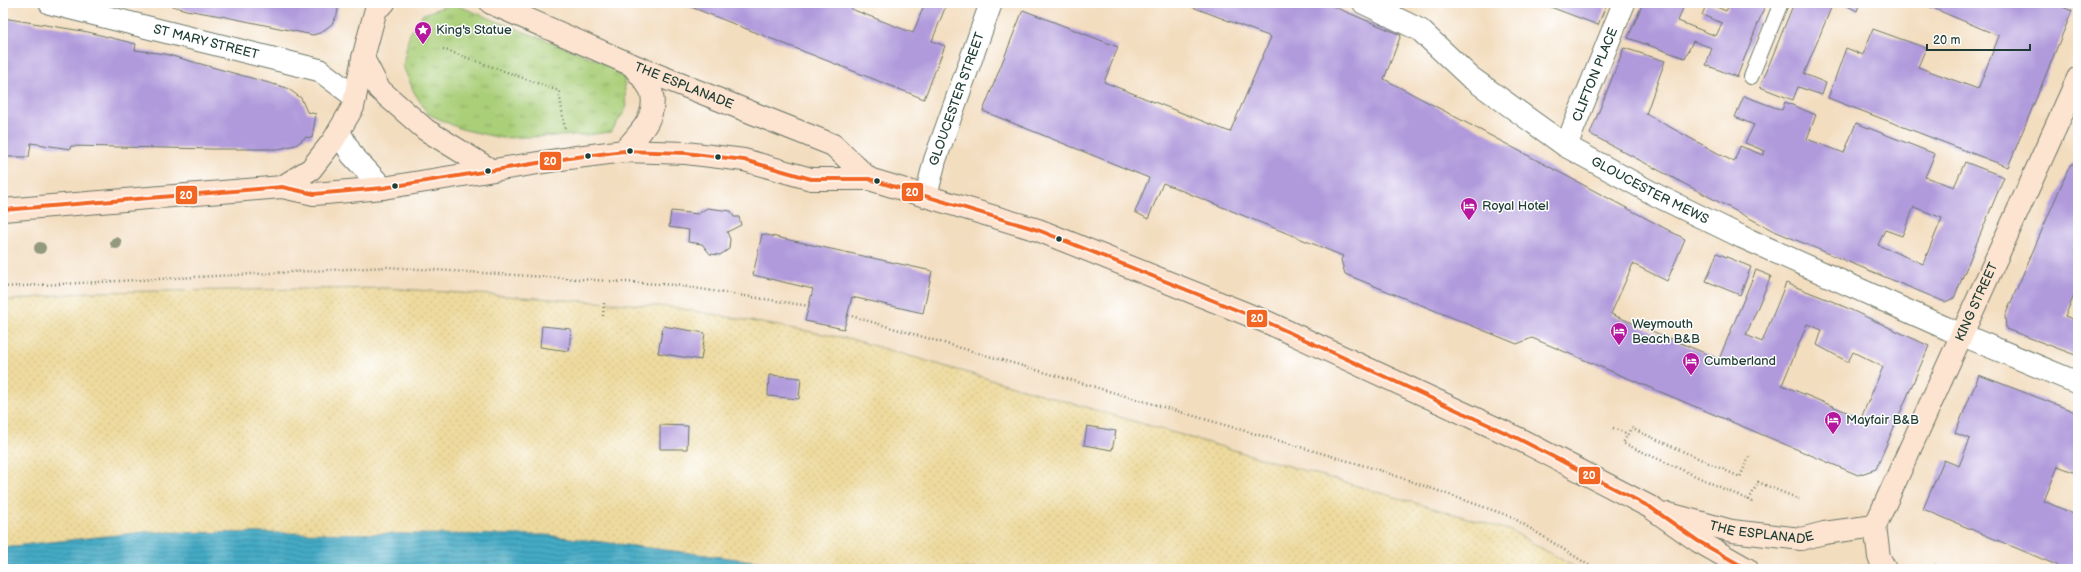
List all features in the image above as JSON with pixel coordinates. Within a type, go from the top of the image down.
[{"type":"street","name":"ST MARY STREET","points":[[50,3],[319,70],[355,97]]},
{"type":"street","name":"THE ESPLANADE","points":[[491,3],[632,65],[832,145],[869,179]]},
{"type":"street","name":"GLOUCESTER STREET","points":[[926,196],[935,160],[991,3]]},
{"type":"street","name":"GLOUCESTER MEWS","points":[[1364,3],[1420,30],[1470,77],[1566,146],[1742,237],[1963,335],[2078,384]]},
{"type":"street","name":"CLIFTON PLACE","points":[[1566,146],[1624,3]]},
{"type":"street","name":"THE ESPLANADE","points":[[282,187],[310,169],[339,132],[353,107],[363,58],[378,5]]},
{"type":"street","points":[[363,58],[379,89],[426,130],[491,170]]},
{"type":"street","points":[[624,151],[644,129],[651,112],[652,93],[632,65]]},
{"type":"street","name":"KING STREET","points":[[1875,526],[1963,335],[2078,78]]},
{"type":"street","points":[[339,132],[352,155],[383,188]]},
{"type":"street","name":"THE ESPLANADE","points":[[3,210],[282,187],[314,194],[383,188],[491,170],[624,151],[686,154],[744,160],[811,179],[869,179],[1038,230],[1269,323],[1517,438],[1650,507],[1676,517],[1732,531],[1801,539],[1824,533],[1875,526]]},
{"type":"street","name":"THE ESPLANADE","points":[[1650,507],[1698,541],[1747,569]]},
{"type":"street","points":[[1875,526],[1879,557],[1885,569]]},
{"type":"lane","points":[[1751,77],[1781,3]]},
{"type":"path","points":[[443,49],[559,91],[570,158]]},
{"type":"path","points":[[3,287],[387,267],[675,285],[809,306]]},
{"type":"path","points":[[603,316],[604,303]]},
{"type":"path","points":[[848,315],[1379,470],[1512,517],[1595,569]]},
{"type":"path","points":[[1613,428],[1628,434]]},
{"type":"path","points":[[1749,457],[1740,477],[1631,428],[1623,443],[1756,503]]},
{"type":"path","points":[[1749,500],[1758,482],[1799,499]]},
{"type":"path","points":[[1935,565],[1945,569]]},
{"type":"green space","points":[[453,4],[607,64],[624,78],[626,109],[611,132],[585,135],[501,138],[461,129],[428,114],[414,92],[403,66],[409,35],[423,14]]},
{"type":"sand","points":[[386,288],[672,307],[851,339],[1512,531],[1578,569],[3,569],[3,301],[88,292]]},
{"type":"water","points":[[144,532],[546,535],[818,569],[3,569],[3,547]]},
{"type":"building","points":[[162,3],[339,3],[337,15],[332,24],[320,33],[313,35],[186,10]]},
{"type":"building","points":[[681,3],[853,3],[851,9],[913,33],[925,3],[947,3],[932,41],[945,46],[924,99]]},
{"type":"building","points":[[1182,3],[1325,3],[1401,35],[1384,79],[1685,239],[1667,281],[1633,264],[1611,314],[1719,359],[1756,270],[1771,276],[1746,335],[1762,342],[1786,283],[1834,302],[1929,346],[1876,469],[1858,475],[1532,338],[1517,344],[1345,274],[1341,260],[1343,256],[1163,183],[1148,219],[1135,212],[1149,178],[983,111],[1023,10],[1118,47],[1104,82],[1230,132],[1271,37]],"holes":[[[1807,324],[1822,330],[1817,345],[1848,362],[1853,352],[1883,367],[1861,418],[1782,385]]]},
{"type":"building","points":[[1540,3],[1607,3],[1598,25]]},
{"type":"building","points":[[1643,3],[1685,3],[1678,21],[1716,36],[1722,23],[1702,15],[1707,3],[1726,11],[1730,3],[1766,3],[1737,77],[1706,65],[1712,48],[1693,41],[1685,58],[1628,38]]},
{"type":"building","points":[[1794,3],[1833,3],[1804,74],[1826,83],[1822,95],[1798,87],[1793,100],[1760,87]]},
{"type":"building","points":[[1842,3],[1860,3],[1857,11]]},
{"type":"building","points":[[1930,3],[2053,3],[2072,11],[2008,167],[1828,98],[1846,48],[1863,55],[1873,29],[1926,48],[1918,67],[1978,89],[1999,36],[1928,6]]},
{"type":"building","points":[[3,18],[88,32],[136,44],[135,50],[165,54],[287,88],[301,98],[307,112],[316,114],[312,138],[306,137],[296,145],[278,149],[71,146],[70,149],[31,143],[29,157],[3,157]]},
{"type":"building","points":[[1624,48],[1665,61],[1646,114],[1734,162],[1740,146],[1763,155],[1765,151],[1745,143],[1754,125],[1735,117],[1744,96],[1782,110],[1785,102],[1816,115],[1807,139],[1844,153],[1856,123],[1935,154],[1925,177],[1954,187],[1965,162],[2004,177],[1954,298],[1945,302],[1772,230],[1590,134]],"holes":[[[1914,207],[1942,218],[1923,264],[1878,245],[1885,230],[1902,236]]]},
{"type":"building","points":[[2078,161],[2078,287],[2065,316],[2075,320],[2078,314],[2078,356],[2006,329],[2005,316],[2070,165]]},
{"type":"building","points":[[707,208],[731,211],[734,217],[739,217],[741,225],[727,232],[730,239],[729,249],[720,255],[710,254],[702,244],[688,242],[689,230],[669,227],[671,211],[698,214]]},
{"type":"building","points":[[762,234],[932,271],[923,313],[852,297],[844,329],[805,321],[813,289],[753,275]]},
{"type":"building","points":[[1717,253],[1751,267],[1740,295],[1706,281]]},
{"type":"building","points":[[542,326],[571,329],[569,351],[540,347]]},
{"type":"building","points":[[663,326],[705,333],[701,360],[658,353]]},
{"type":"building","points":[[769,375],[801,378],[799,399],[768,396]]},
{"type":"building","points":[[1979,375],[2078,413],[2078,474],[2058,466],[2044,501],[2078,516],[2078,569],[2066,569],[1923,509],[1944,460],[1959,466],[1970,439],[1955,433]]},
{"type":"building","points":[[660,425],[688,426],[687,449],[660,449]]},
{"type":"building","points":[[1087,426],[1116,431],[1112,450],[1084,445]]},
{"type":"transit line","name":"20","points":[[3,210],[282,187],[314,194],[383,188],[569,158],[624,151],[686,153],[744,160],[811,179],[869,179],[1038,230],[1269,323],[1517,438],[1650,507],[1698,541],[1747,569]]},
{"type":"place","name":"King's Statue","points":[[423,45]]},
{"type":"place","name":"Royal Hotel","points":[[1469,221]]},
{"type":"place","name":"Weymouth Beach B&B","points":[[1619,346]]},
{"type":"place","name":"Cumberland","points":[[1691,376]]},
{"type":"place","name":"Mayfair B&B","points":[[1833,435]]}]
